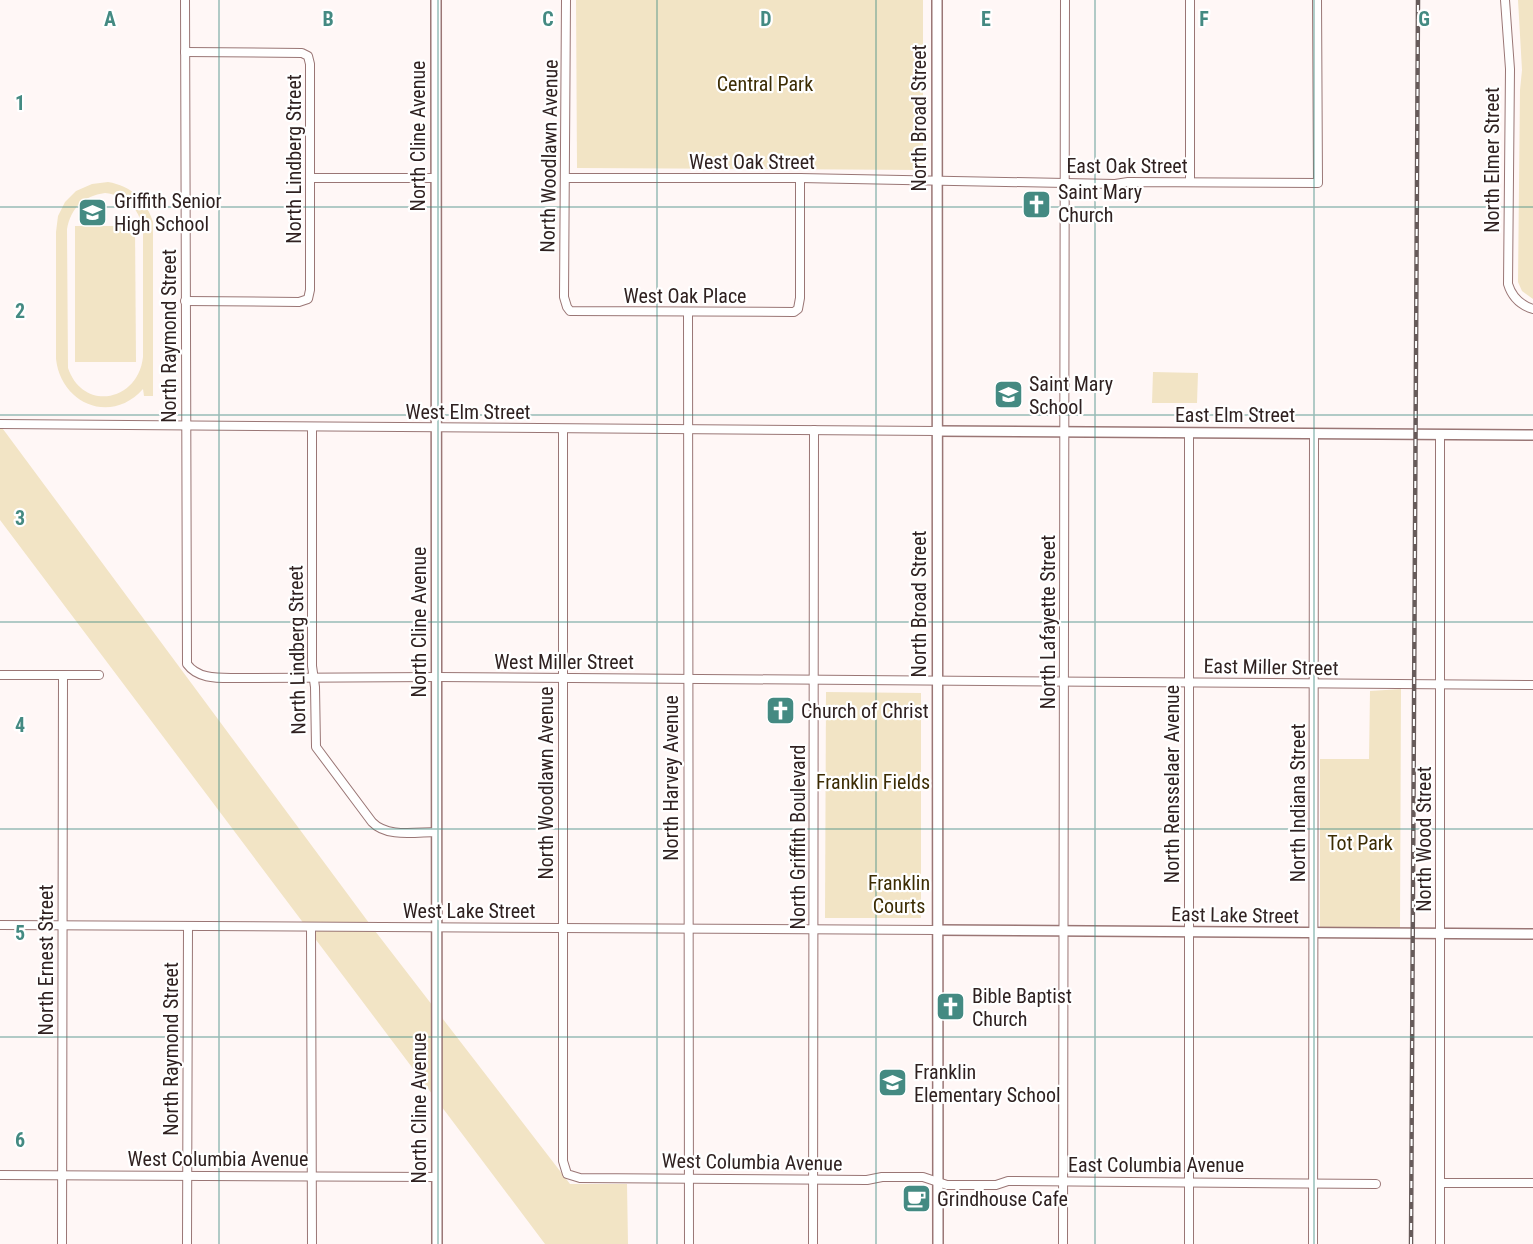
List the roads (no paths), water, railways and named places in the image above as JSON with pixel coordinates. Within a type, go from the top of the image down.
[{"type":"street","name":"North Raymond Street","points":[[185,0],[187,664],[192,670]]},
{"type":"street","name":"North Cline Avenue","points":[[436,0],[437,1244]]},
{"type":"street","name":"North Woodlawn Avenue","points":[[566,0],[564,297],[570,311]]},
{"type":"street","name":"North Broad Street","points":[[937,0],[938,1244]]},
{"type":"street","name":"North Lafayette Street","points":[[1063,1244],[1065,0]]},
{"type":"street","points":[[1190,182],[1191,0]]},
{"type":"street","name":"East Oak Street","points":[[937,181],[1317,183],[1317,0]]},
{"type":"street","name":"North Elmer Street","points":[[1505,0],[1510,69],[1508,280],[1511,293],[1516,300],[1533,309]]},
{"type":"street","name":"North Lindberg Street","points":[[185,52],[298,53],[308,56],[310,64],[310,290],[308,298],[299,302],[186,301]]},
{"type":"street","points":[[310,178],[436,178]]},
{"type":"street","name":"West Oak Street","points":[[566,178],[800,178],[937,181]]},
{"type":"street","name":"West Oak Place","points":[[570,311],[787,313],[798,309],[800,298],[800,178]]},
{"type":"street","name":"North Harvey Avenue","points":[[688,312],[689,1244]]},
{"type":"street","name":"West Elm Street","points":[[0,424],[937,431]]},
{"type":"street","name":"North Lindberg Street","points":[[312,427],[312,666],[316,747],[372,822],[380,829],[437,832]]},
{"type":"street","name":"North Woodlawn Avenue","points":[[562,429],[562,1161],[566,1173]]},
{"type":"street","name":"North Griffith Boulevard","points":[[813,1244],[814,430]]},
{"type":"street","name":"East Elm Street","points":[[937,431],[1533,435]]},
{"type":"street","name":"North Rensselaer Avenue","points":[[1188,1244],[1189,433]]},
{"type":"street","name":"North Indiana Street","points":[[1313,1244],[1314,434]]},
{"type":"street","name":"North Wood Street","points":[[1440,434],[1440,1244]]},
{"type":"street","name":"West Miller Street","points":[[192,670],[214,678],[437,677],[937,681]]},
{"type":"street","points":[[0,675],[99,675]]},
{"type":"street","name":"North Ernest Street","points":[[62,1244],[63,675]]},
{"type":"street","name":"East Miller Street","points":[[937,681],[1533,685]]},
{"type":"street","name":"West Lake Street","points":[[0,925],[937,930]]},
{"type":"street","name":"North Raymond Street","points":[[187,1244],[188,926]]},
{"type":"street","points":[[311,927],[312,1244]]},
{"type":"street","name":"East Lake Street","points":[[937,930],[1533,934]]},
{"type":"street","name":"West Columbia Avenue","points":[[566,1173],[580,1178],[814,1180],[923,1176],[938,1181]]},
{"type":"street","name":"West Columbia Avenue","points":[[0,1175],[437,1177]]},
{"type":"street","name":"East Columbia Avenue","points":[[938,1181],[947,1185],[996,1185],[1008,1181],[1376,1184]]},
{"type":"street","points":[[1440,1183],[1533,1183]]},
{"type":"railway","points":[[1411,1244],[1418,0]]},
{"type":"place","name":"Saint Mary Church","points":[[1037,204]]},
{"type":"place","name":"Griffith Senior High School","points":[[93,212]]},
{"type":"place","name":"Saint Mary School","points":[[1008,395]]},
{"type":"place","name":"Church of Christ","points":[[780,711]]},
{"type":"place","name":"Bible Baptist Church","points":[[951,1007]]},
{"type":"place","name":"Franklin Elementary School","points":[[893,1083]]},
{"type":"place","name":"Grindhouse Cafe","points":[[916,1199]]},
{"type":"park label","name":"Central Park","points":[[765,84]]},
{"type":"park label","name":"Franklin Fields","points":[[873,782]]},
{"type":"park label","name":"Tot Park","points":[[1360,843]]},
{"type":"park label","name":"Franklin Courts","points":[[899,894]]}]
